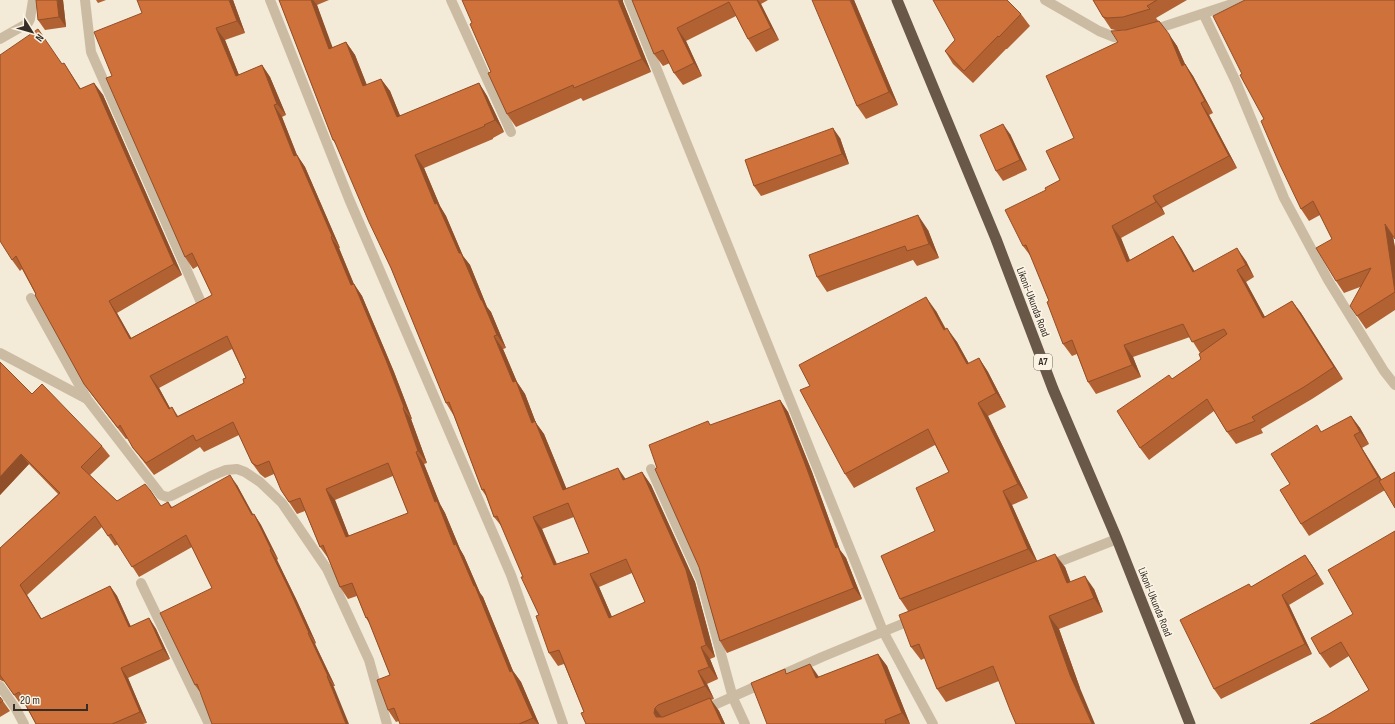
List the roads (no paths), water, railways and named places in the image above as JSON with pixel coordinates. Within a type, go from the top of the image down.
[{"type":"highway","name":"Likoni-Ukunda Road","points":[[897,0],[996,238],[1059,403],[1116,539],[1190,724]]},
{"type":"street","points":[[0,39],[28,23],[33,0]]},
{"type":"street","points":[[85,0],[91,52],[203,307]]},
{"type":"street","points":[[270,0],[349,199],[511,575],[563,724]]},
{"type":"street","points":[[451,0],[511,132]]},
{"type":"street","points":[[629,0],[883,631],[932,724]]},
{"type":"street","points":[[1045,0],[1099,31],[1114,37],[1133,36],[1204,15],[1244,0],[1266,5],[1283,0]]},
{"type":"street","points":[[1204,15],[1236,82],[1284,198],[1328,280],[1384,371],[1395,385]]},
{"type":"street","points":[[31,298],[87,400],[161,495],[167,497],[171,496],[226,470],[237,470],[245,472],[260,482],[282,503],[327,569],[368,660],[387,724]]},
{"type":"street","points":[[0,354],[87,400]]},
{"type":"street","points":[[1384,371],[1395,370]]},
{"type":"street","points":[[651,469],[701,580],[733,698],[746,724]]},
{"type":"street","points":[[1036,571],[1116,539]]},
{"type":"street","points":[[141,583],[209,724]]},
{"type":"street","points":[[690,715],[733,698],[883,631],[927,614]]},
{"type":"street","points":[[0,686],[16,709],[24,724]]}]
